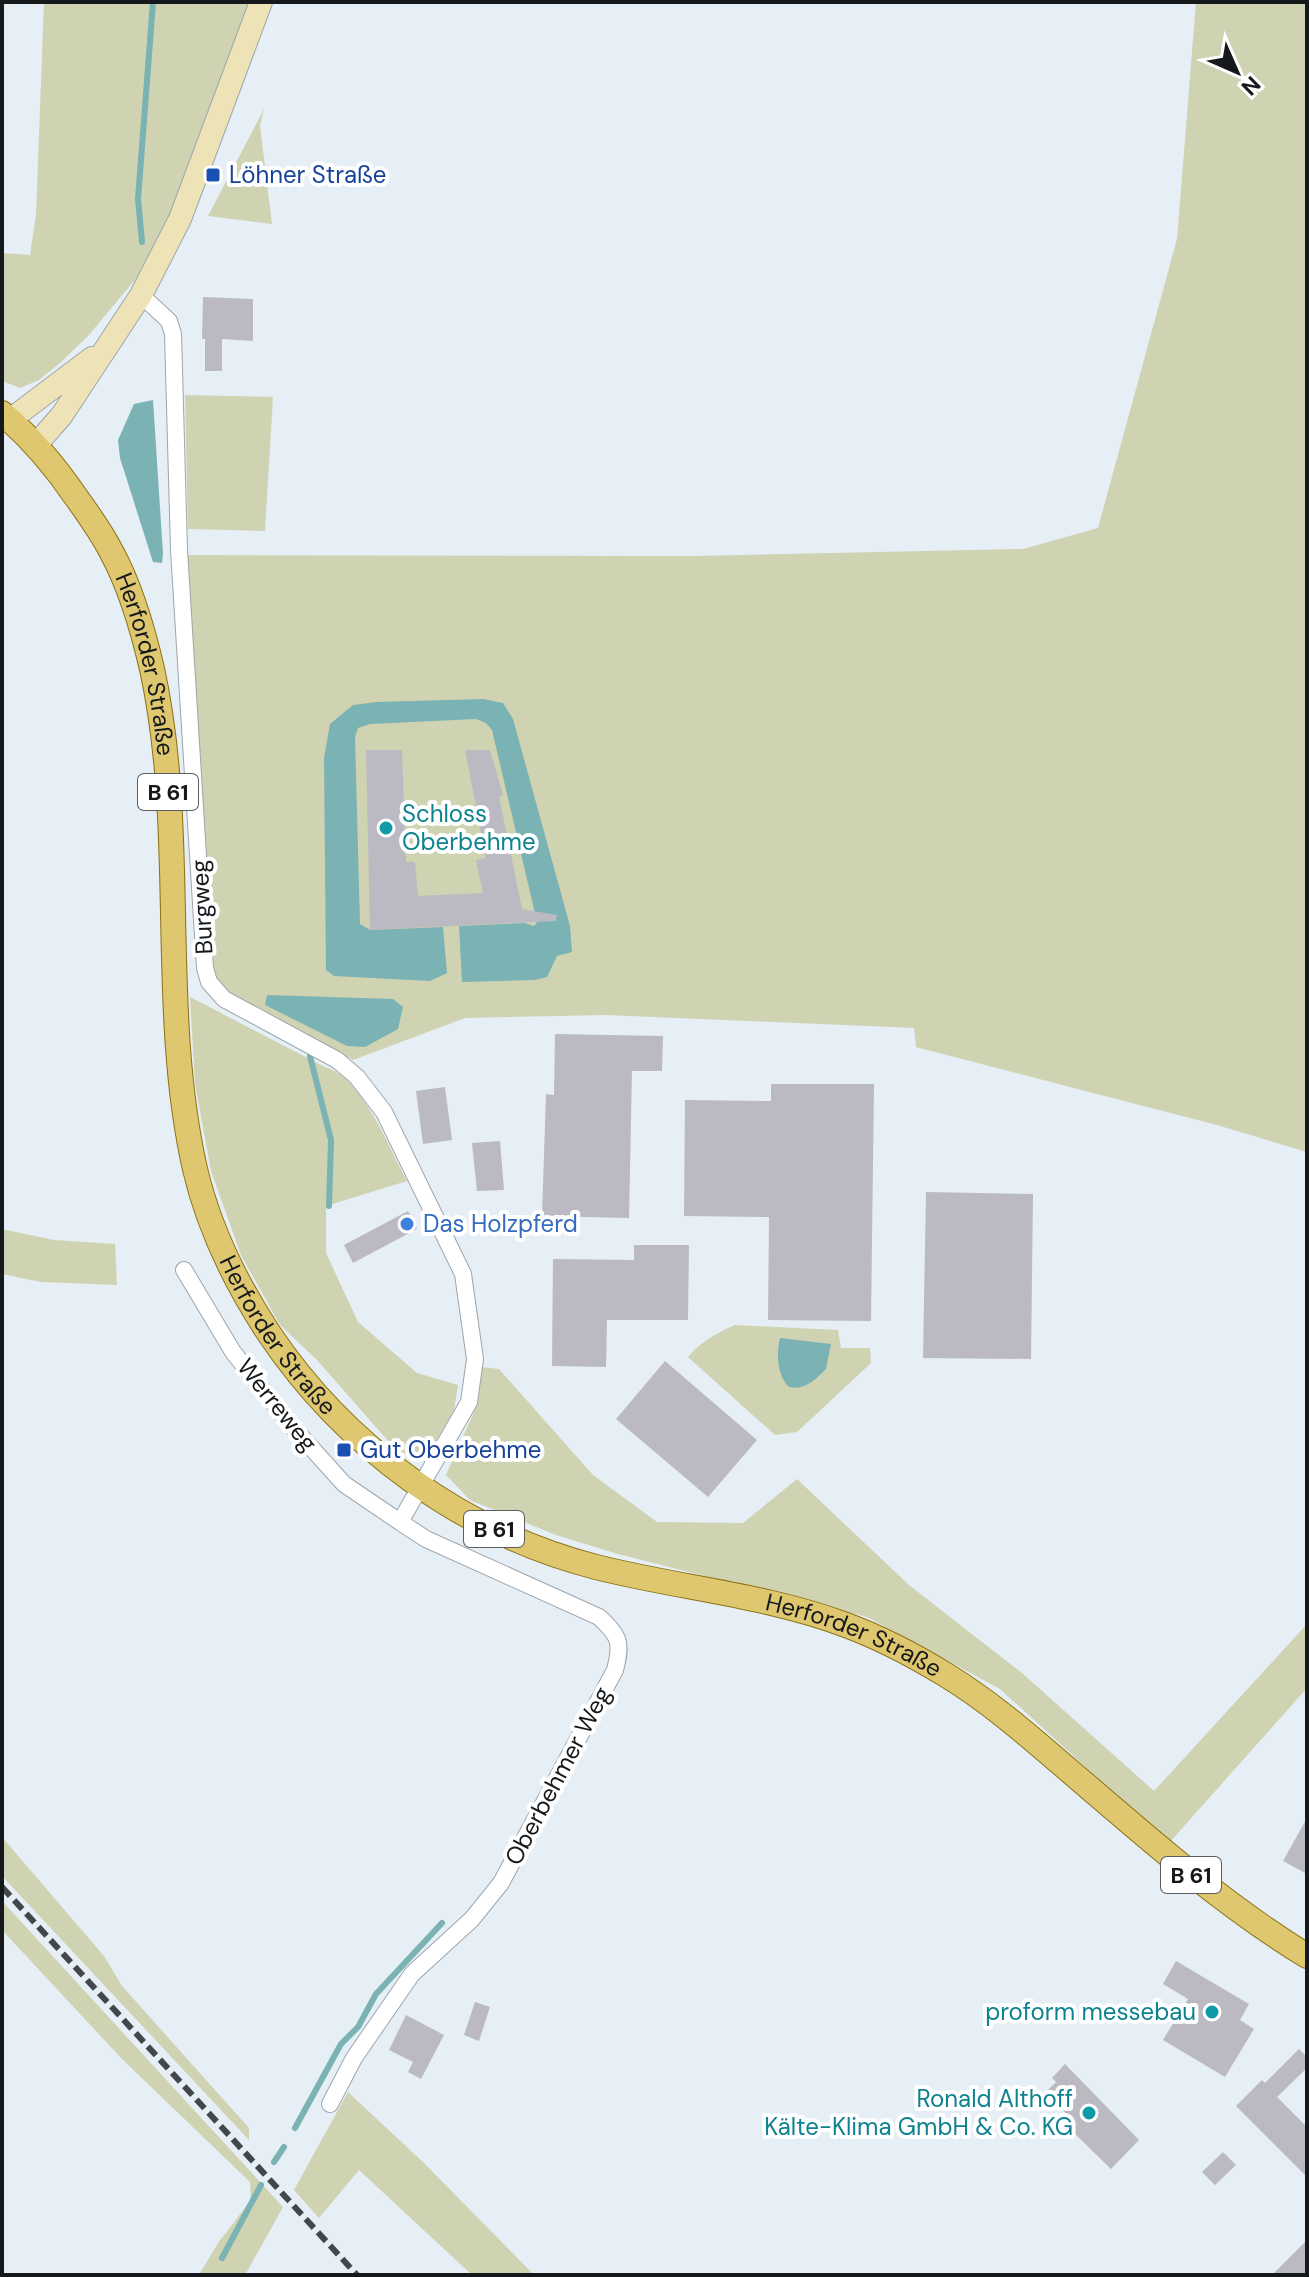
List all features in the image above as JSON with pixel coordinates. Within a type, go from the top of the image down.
[{"type":"main road","points":[[35,446],[62,415],[106,347],[148,301],[261,2]]},
{"type":"main road","points":[[6,417],[106,347]]},
{"type":"main road","name":"Herforder Straße","points":[[6,417],[62,477],[113,553],[130,595],[149,656],[165,749],[179,1063],[196,1171],[212,1222],[234,1273],[265,1328],[322,1401],[354,1434],[421,1487],[472,1519],[528,1545],[595,1566],[791,1608],[846,1625],[884,1641],[946,1675],[989,1703],[1198,1881],[1307,1956]]},
{"type":"street","name":"Burgweg","points":[[148,301],[169,321],[173,334],[179,550],[205,968],[209,982],[224,999],[337,1060],[357,1077],[384,1112],[463,1274],[475,1359],[469,1402],[421,1487]]},
{"type":"street","name":"Werreweg","points":[[184,1270],[233,1352],[290,1424],[344,1484],[400,1522]]},
{"type":"street","points":[[400,1522],[421,1487]]},
{"type":"street","name":"Oberbehmer Weg","points":[[330,2104],[354,2058],[412,1974],[472,1919],[501,1883],[615,1670],[621,1649],[615,1632],[599,1617],[426,1539],[400,1522]]},
{"type":"green space","points":[[44,2],[250,2],[167,228],[144,269],[88,336],[60,363],[39,380],[20,388],[2,381],[2,253],[30,255],[36,215]]},
{"type":"green space","points":[[1196,2],[1307,2],[1307,1152],[1217,1125],[916,1047],[914,1028],[606,1015],[465,1018],[353,1060],[229,994],[215,978],[210,947],[186,555],[695,556],[1023,549],[1098,528],[1177,239]]},
{"type":"green space","points":[[264,109],[260,126],[272,224],[208,216]]},
{"type":"green space","points":[[185,395],[273,397],[265,531],[188,529]]},
{"type":"green space","points":[[190,997],[339,1074],[363,1099],[374,1116],[407,1181],[326,1206],[326,1253],[358,1322],[417,1373],[458,1385],[454,1410],[433,1446],[414,1456],[397,1451],[317,1360],[280,1325],[241,1255],[211,1171],[195,1084]]},
{"type":"green space","points":[[2,1229],[54,1240],[115,1244],[117,1285],[41,1282],[2,1274]]},
{"type":"green space","points":[[735,1325],[838,1330],[841,1348],[870,1348],[871,1363],[797,1432],[775,1435],[688,1357],[709,1338]]},
{"type":"green space","points":[[481,1367],[499,1369],[593,1475],[657,1522],[743,1523],[797,1479],[909,1585],[1022,1673],[1154,1791],[1307,1624],[1307,1688],[1169,1843],[1000,1689],[867,1617],[618,1554],[556,1535],[470,1500],[446,1475],[478,1403]]},
{"type":"green space","points":[[2,1837],[104,1956],[122,1986],[249,2128],[249,2140],[2,1876]]},
{"type":"green space","points":[[2,1901],[283,2207],[245,2275],[199,2275],[218,2243],[251,2200],[250,2182],[122,2059],[2,1930]]},
{"type":"green space","points":[[348,2092],[425,2164],[534,2275],[472,2275],[359,2170],[319,2218],[294,2190]]},
{"type":"water","points":[[153,400],[162,563],[153,562],[120,458],[118,440],[134,404]]},
{"type":"water","points":[[483,699],[503,703],[513,719],[570,926],[572,952],[557,956],[547,977],[462,982],[459,926],[525,923],[534,926],[537,922],[492,730],[476,719],[370,724],[358,728],[355,737],[360,924],[370,930],[443,927],[447,973],[430,981],[334,976],[326,970],[324,758],[330,724],[353,705]]},
{"type":"water","points":[[267,995],[393,999],[403,1007],[398,1029],[365,1047],[347,1046],[265,1005]]},
{"type":"water","points":[[780,1338],[831,1344],[826,1369],[805,1386],[789,1387],[778,1364]]},
{"type":"building","points":[[203,297],[253,299],[253,341],[222,339],[222,371],[205,371]]},
{"type":"building","name":"Schloss Oberbehme","points":[[366,750],[402,750],[406,862],[415,862],[418,896],[483,893],[476,860],[486,858],[465,750],[490,750],[503,795],[499,796],[522,909],[557,915],[556,921],[370,930]]},
{"type":"building","points":[[555,1034],[663,1036],[662,1071],[632,1071],[629,1218],[542,1216],[546,1094],[554,1095]]},
{"type":"building","points":[[771,1084],[874,1084],[871,1321],[768,1320],[769,1217],[684,1216],[685,1100],[771,1101]]},
{"type":"building","points":[[445,1087],[452,1140],[423,1144],[416,1091]]},
{"type":"building","points":[[500,1141],[504,1190],[477,1191],[472,1143]]},
{"type":"building","points":[[926,1192],[1033,1194],[1031,1359],[923,1358]]},
{"type":"building","points":[[408,1211],[417,1229],[353,1263],[344,1245]]},
{"type":"building","points":[[634,1245],[689,1245],[688,1320],[607,1320],[606,1367],[552,1366],[553,1259],[634,1260]]},
{"type":"building","points":[[665,1361],[757,1440],[708,1497],[616,1419]]},
{"type":"building","points":[[1307,1818],[1307,1874],[1283,1861]]},
{"type":"building","name":"proform messebau","points":[[1176,1961],[1249,2004],[1240,2020],[1254,2029],[1225,2077],[1163,2040],[1188,1999],[1163,1984]]},
{"type":"building","points":[[475,2002],[490,2007],[479,2041],[464,2035]]},
{"type":"building","points":[[406,2015],[444,2035],[421,2079],[408,2072],[413,2062],[389,2050]]},
{"type":"building","points":[[1299,2049],[1307,2057],[1307,2068],[1277,2097],[1307,2127],[1307,2177],[1236,2106],[1262,2080],[1265,2083]]},
{"type":"building","name":"Ronald Althoff Kälte-Klima GmbH & Co. KG","points":[[1065,2064],[1139,2140],[1111,2169],[1070,2129],[1076,2123],[1045,2093],[1056,2082],[1052,2078]]},
{"type":"building","points":[[1223,2152],[1236,2165],[1215,2185],[1202,2172]]},
{"type":"building","points":[[1307,2240],[1307,2275],[1272,2275]]},
{"type":"waterway","points":[[142,242],[138,199],[153,2]]},
{"type":"waterway","points":[[310,1056],[331,1140],[329,1206]]},
{"type":"waterway","points":[[295,2128],[341,2044],[358,2027],[376,1994],[442,1923]]},
{"type":"waterway","points":[[274,2162],[284,2147]]},
{"type":"waterway","points":[[222,2258],[261,2185]]},
{"type":"railway","points":[[2,1887],[357,2275]]},
{"type":"place","name":"Löhner Straße","points":[[213,175]]},
{"type":"place","name":"Schloss Oberbehme","points":[[386,828]]},
{"type":"place","name":"Das Holzpferd","points":[[407,1224]]},
{"type":"place","name":"Gut Oberbehme","points":[[344,1450]]},
{"type":"place","name":"proform messebau","points":[[1212,2012]]},
{"type":"place","name":"Ronald Althoff Kälte-Klima GmbH & Co. KG","points":[[1089,2113]]}]
